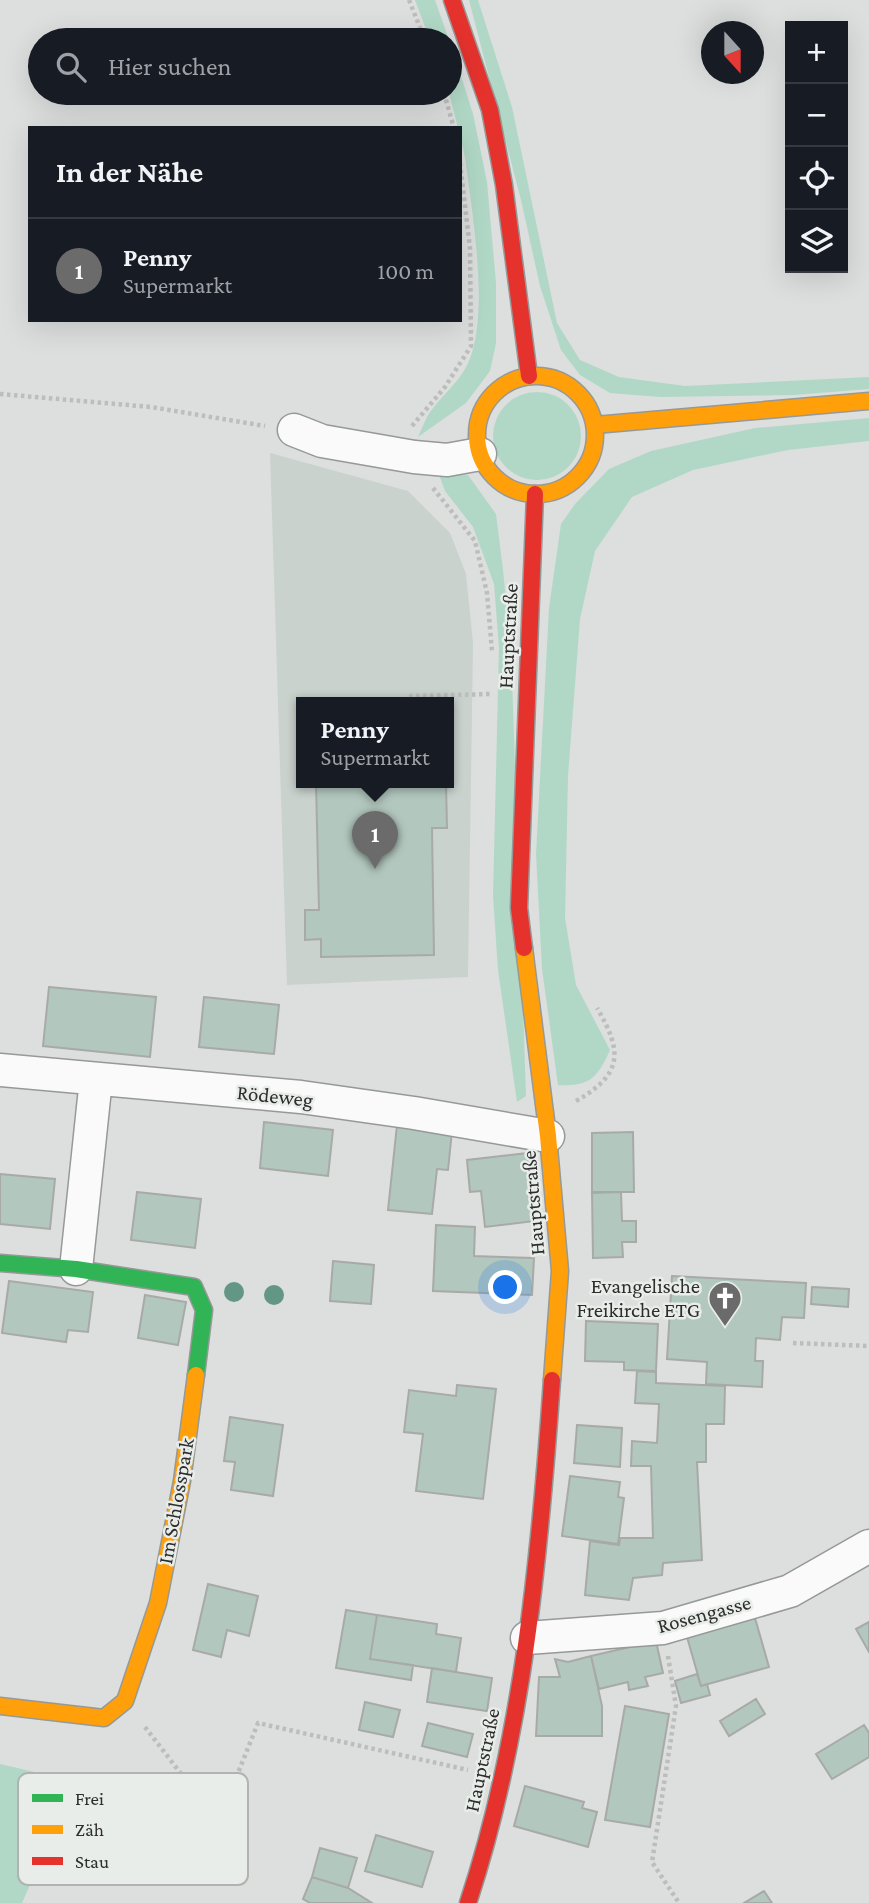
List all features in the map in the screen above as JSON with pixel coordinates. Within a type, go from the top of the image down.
[{"type":"main road","points":[[452,0],[462,28]]},
{"type":"main road","points":[[462,28],[491,110],[504,185],[528,376]]},
{"type":"main road","points":[[528,376],[550,377],[569,385],[583,399],[595,425],[595,442],[590,460],[567,485],[557,489],[535,494],[519,491],[504,484],[492,473],[480,454],[478,426],[484,406],[499,388],[528,376]]},
{"type":"main road","points":[[595,425],[869,401]]},
{"type":"main road","name":"Hauptstraße","points":[[468,1903],[484,1855],[527,1638],[546,1465],[560,1271],[546,1125],[519,908],[523,746],[535,494]]},
{"type":"main road","name":"Im Schlosspark","points":[[0,1263],[76,1269],[194,1287],[204,1310],[182,1481],[158,1603],[125,1701]]},
{"type":"main road","points":[[0,1706],[104,1718],[125,1701]]},
{"type":"street","points":[[294,430],[322,441],[414,457],[447,460],[480,454]]},
{"type":"street","name":"Rödeweg","points":[[0,1070],[302,1097],[414,1113],[546,1125]]},
{"type":"street","points":[[76,1269],[96,1079]]},
{"type":"street","name":"Rosengasse","points":[[527,1638],[663,1628],[790,1591],[869,1546]]},
{"type":"path","points":[[409,0],[420,28]]},
{"type":"path","points":[[447,105],[453,126]]},
{"type":"path","points":[[462,180],[470,248],[471,346],[445,387],[409,431],[414,457],[439,498],[475,541],[486,593],[492,657]]},
{"type":"path","points":[[0,394],[151,407],[294,430]]},
{"type":"path","points":[[491,681],[491,705]]},
{"type":"path","points":[[409,696],[491,694]]},
{"type":"path","points":[[546,1125],[572,1103],[596,1089],[609,1074],[617,1053],[609,1027],[597,1008]]},
{"type":"path","points":[[793,1343],[869,1346]]},
{"type":"path","points":[[663,1628],[676,1706],[652,1862],[679,1903]]},
{"type":"path","points":[[125,1701],[180,1773]]},
{"type":"path","points":[[238,1773],[258,1723],[500,1778]]},
{"type":"shaded area","points":[[270,453],[408,491],[450,533],[466,574],[473,643],[468,977],[287,985]]},
{"type":"green space","points":[[415,0],[435,0],[445,28],[426,28]]},
{"type":"green space","points":[[469,0],[478,0],[512,107],[557,323],[580,360],[619,377],[685,386],[869,377],[869,389],[794,395],[660,397],[610,393],[580,375],[561,350],[540,286],[521,200]]},
{"type":"green space","points":[[462,79],[473,114],[487,182],[496,283],[496,343],[490,371],[466,403],[418,437],[427,417],[460,377],[469,361],[478,318],[478,265],[462,126],[457,126],[452,105],[462,105]]},
{"type":"green space","points":[[537,392],[562,399],[574,411],[581,436],[574,461],[562,473],[537,480],[512,473],[500,461],[493,436],[500,411],[512,399]]},
{"type":"green space","points":[[869,418],[869,441],[788,450],[693,470],[632,497],[595,551],[580,619],[568,776],[565,918],[576,985],[610,1050],[592,1078],[578,1084],[558,1085],[542,969],[536,854],[549,608],[561,524],[575,504],[609,469],[651,451],[755,428]]},
{"type":"green space","points":[[439,475],[468,475],[496,514],[503,570],[511,648],[526,1096],[517,1102],[498,970],[493,896],[499,648],[494,584],[473,527],[445,491]]},
{"type":"green space","points":[[0,1764],[39,1773],[18,1773],[18,1885],[30,1885],[22,1903],[0,1903]]},
{"type":"building","points":[[316,788],[446,788],[447,828],[432,828],[434,955],[321,957],[321,939],[305,940],[305,910],[319,910]]},
{"type":"building","points":[[49,987],[156,997],[150,1057],[43,1046]]},
{"type":"building","points":[[204,997],[279,1005],[274,1054],[199,1047]]},
{"type":"building","points":[[264,1122],[333,1130],[328,1176],[260,1168]]},
{"type":"building","points":[[397,1125],[452,1131],[448,1170],[437,1169],[432,1214],[388,1210]]},
{"type":"building","points":[[633,1132],[634,1192],[592,1192],[592,1133]]},
{"type":"building","points":[[527,1153],[535,1221],[485,1227],[481,1191],[470,1192],[467,1160]]},
{"type":"building","points":[[0,1174],[55,1179],[50,1229],[0,1224]]},
{"type":"building","points":[[137,1192],[201,1199],[195,1248],[131,1240]]},
{"type":"building","points":[[621,1192],[622,1221],[636,1221],[636,1242],[622,1242],[623,1257],[593,1258],[592,1193]]},
{"type":"building","points":[[436,1225],[475,1227],[474,1256],[534,1258],[532,1295],[433,1291]]},
{"type":"building","points":[[333,1261],[374,1265],[371,1304],[330,1301]]},
{"type":"building","name":"Evangelische Freikirche ETG","points":[[672,1276],[806,1283],[804,1318],[782,1317],[780,1340],[756,1338],[755,1361],[763,1361],[762,1387],[706,1384],[707,1362],[667,1359]]},
{"type":"building","points":[[9,1281],[93,1292],[88,1332],[68,1330],[66,1342],[2,1333]]},
{"type":"building","points":[[812,1287],[849,1289],[848,1307],[811,1304]]},
{"type":"building","points":[[145,1295],[186,1302],[178,1345],[138,1338]]},
{"type":"building","points":[[586,1321],[658,1324],[656,1371],[624,1370],[624,1362],[585,1361]]},
{"type":"building","points":[[637,1371],[656,1372],[656,1383],[725,1386],[724,1424],[706,1424],[706,1462],[697,1462],[702,1560],[663,1563],[662,1575],[633,1578],[629,1600],[585,1595],[590,1541],[619,1545],[620,1538],[653,1538],[651,1466],[631,1466],[632,1441],[657,1443],[659,1404],[635,1403]]},
{"type":"building","points":[[457,1385],[496,1389],[483,1499],[416,1491],[423,1434],[404,1432],[409,1390],[456,1396]]},
{"type":"building","points":[[230,1417],[283,1425],[273,1496],[231,1490],[235,1462],[224,1461]]},
{"type":"building","points":[[577,1425],[622,1428],[620,1467],[574,1463]]},
{"type":"building","points":[[570,1476],[620,1482],[618,1497],[624,1498],[618,1544],[562,1536]]},
{"type":"building","points":[[208,1584],[258,1596],[249,1636],[227,1630],[221,1657],[193,1650]]},
{"type":"building","points":[[346,1610],[377,1615],[370,1659],[413,1665],[411,1680],[336,1668]]},
{"type":"building","points":[[377,1615],[437,1624],[436,1634],[461,1638],[456,1672],[370,1659]]},
{"type":"building","points":[[755,1618],[769,1667],[701,1686],[687,1637]]},
{"type":"building","points":[[869,1622],[869,1652],[856,1629]]},
{"type":"building","points":[[656,1641],[663,1673],[645,1677],[648,1686],[629,1690],[628,1682],[599,1689],[591,1656]]},
{"type":"building","points":[[591,1656],[602,1706],[602,1736],[536,1736],[539,1677],[560,1677],[555,1659],[568,1662]]},
{"type":"building","points":[[432,1668],[492,1678],[487,1711],[427,1702]]},
{"type":"building","points":[[697,1674],[701,1686],[707,1684],[710,1695],[681,1703],[675,1681]]},
{"type":"building","points":[[756,1699],[765,1714],[729,1736],[720,1721]]},
{"type":"building","points":[[365,1702],[400,1710],[393,1737],[359,1730]]},
{"type":"building","points":[[625,1706],[669,1714],[650,1827],[605,1820]]},
{"type":"building","points":[[428,1723],[473,1734],[467,1757],[422,1746]]},
{"type":"building","points":[[864,1725],[869,1733],[869,1757],[832,1779],[816,1754]]},
{"type":"building","points":[[525,1786],[584,1802],[582,1808],[597,1812],[588,1847],[514,1826]]},
{"type":"building","points":[[376,1835],[433,1852],[422,1887],[365,1871]]},
{"type":"building","points":[[320,1848],[357,1858],[348,1888],[312,1877]]},
{"type":"building","points":[[312,1877],[348,1888],[372,1903],[310,1903],[303,1899]]},
{"type":"building","points":[[764,1891],[772,1903],[744,1903]]},
{"type":"traffic: fast","points":[[0,1263],[76,1269],[194,1287],[204,1310],[196,1375]]},
{"type":"traffic: slow","points":[[536,376],[569,386],[585,402],[595,435],[585,468],[569,484],[536,494],[503,484],[487,468],[477,435],[487,402],[503,386],[536,376]]},
{"type":"traffic: slow","points":[[595,425],[869,401]]},
{"type":"traffic: slow","points":[[524,948],[548,1136],[560,1271],[552,1380]]},
{"type":"traffic: slow","points":[[0,1706],[104,1718],[125,1701],[158,1603],[182,1481],[196,1375]]},
{"type":"traffic: jam","points":[[452,0],[462,28]]},
{"type":"traffic: jam","points":[[462,29],[490,110],[504,185],[529,376]]},
{"type":"traffic: jam","points":[[524,948],[519,908],[535,494]]},
{"type":"traffic: jam","points":[[468,1903],[503,1776],[516,1710],[535,1578],[552,1380]]},
{"type":"place","name":"Penny","points":[[375,869]]},
{"type":"place","name":"Evangelische Freikirche ETG","points":[[725,1328]]}]
